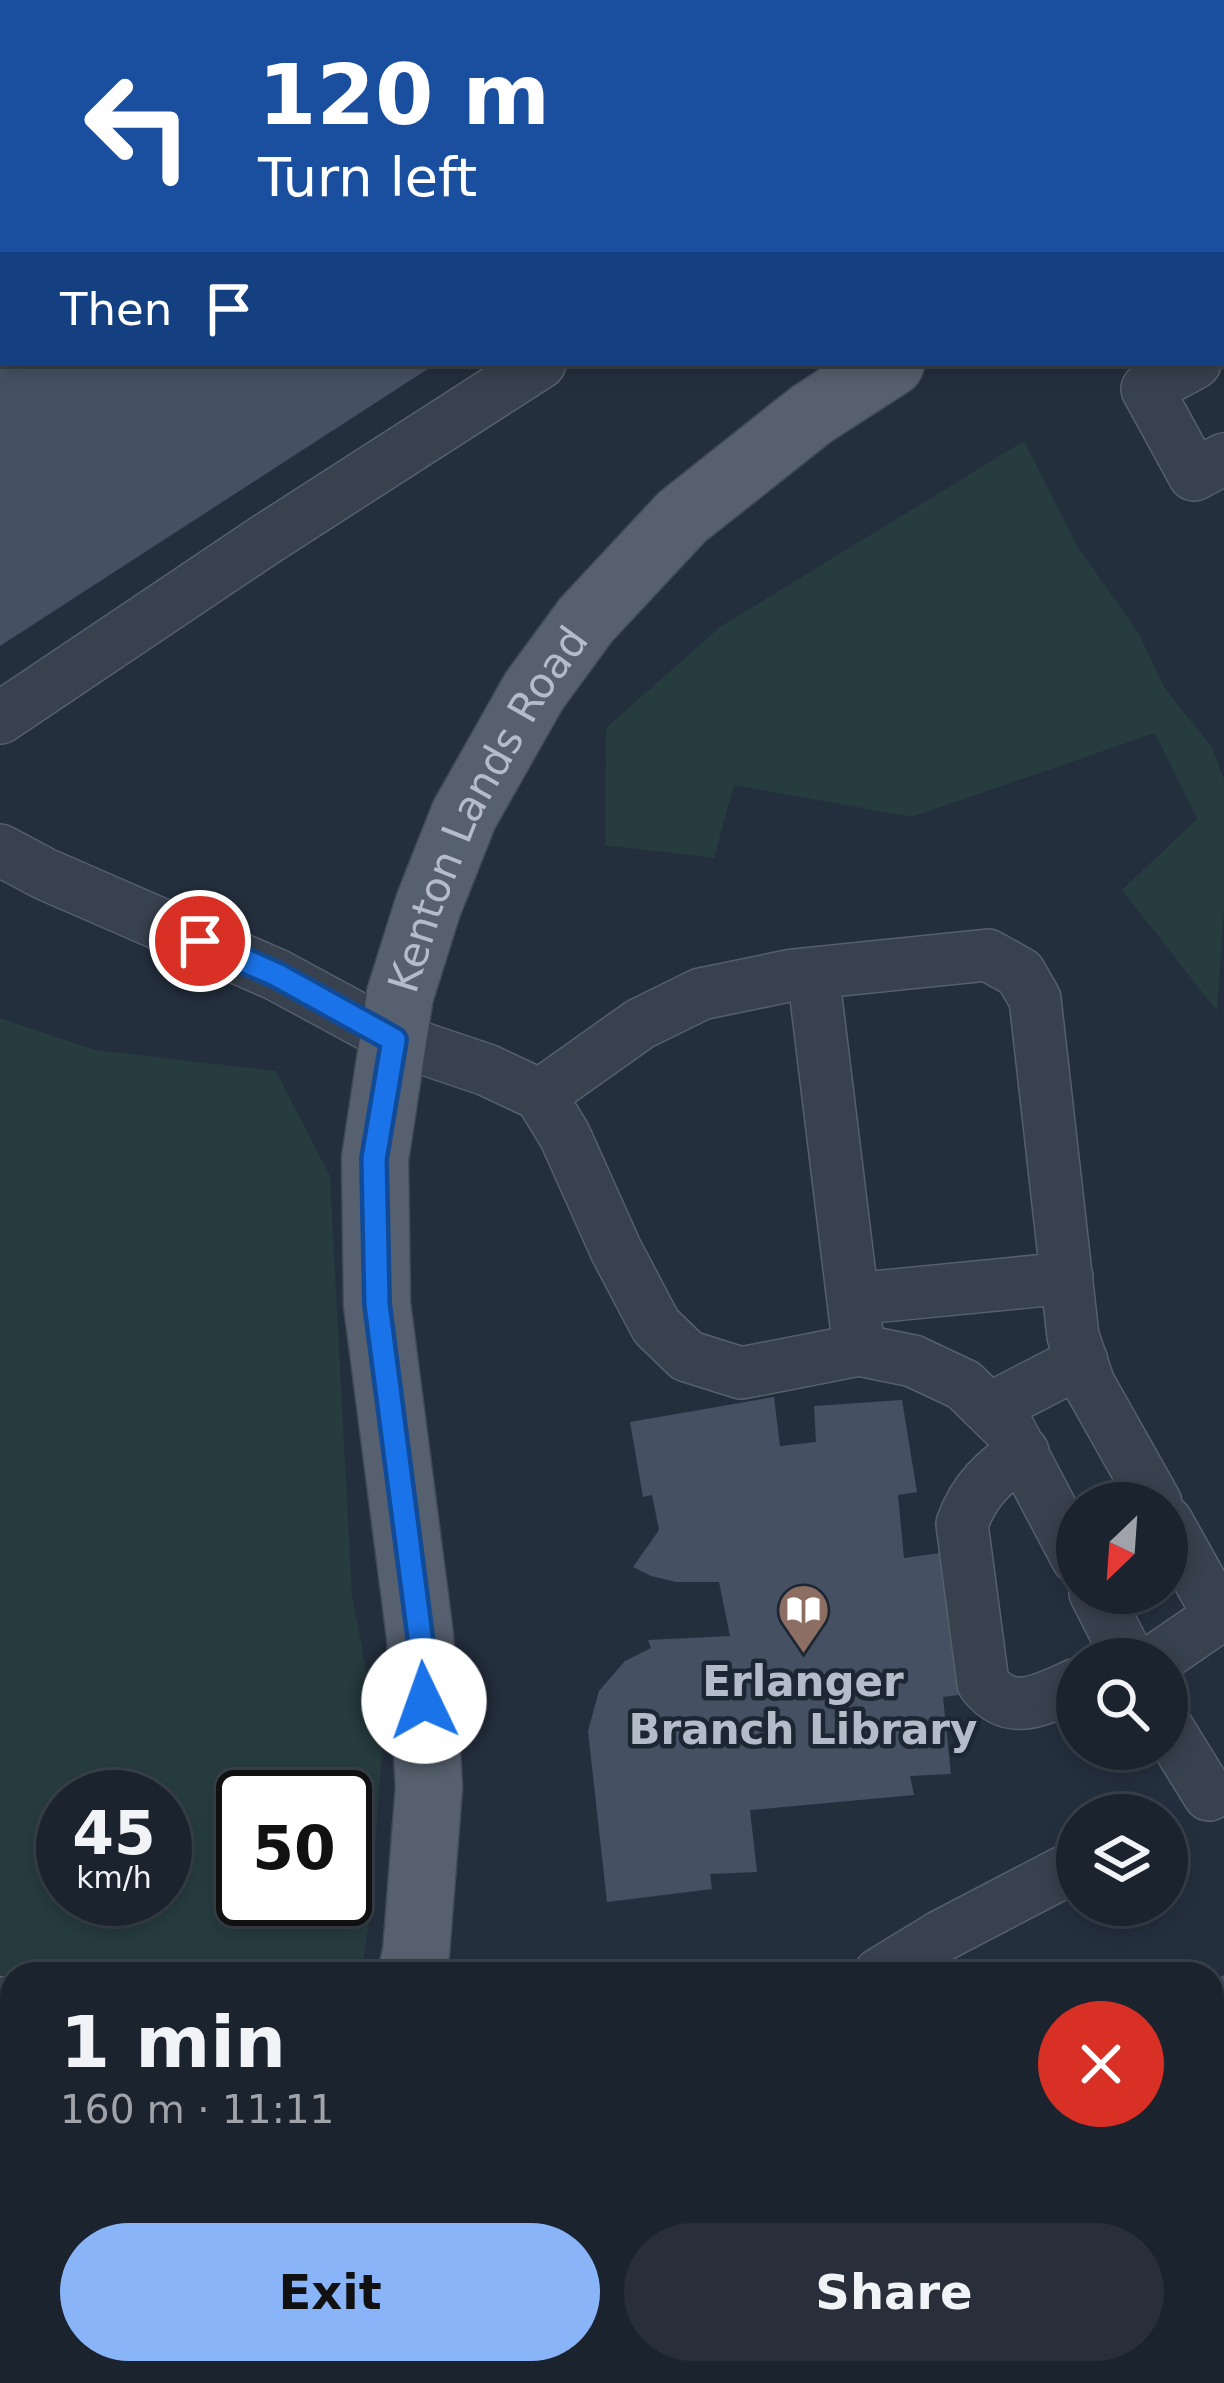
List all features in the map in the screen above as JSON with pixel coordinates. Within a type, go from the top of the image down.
[{"type":"main road","name":"Kenton Lands Road","points":[[414,1962],[429,1787],[420,1636],[377,1304],[374,1159],[400,995],[464,815],[534,691],[586,620],[682,517],[812,414],[886,366]]},
{"type":"street","points":[[0,718],[535,366]]},
{"type":"street","points":[[1189,366],[1147,389],[1194,475],[1224,459]]},
{"type":"street","points":[[0,850],[277,975],[394,1040],[487,1070],[540,1095],[566,1136],[616,1250],[656,1326],[687,1356],[741,1373],[859,1350],[913,1361],[964,1385],[1009,1429],[1056,1517]]},
{"type":"street","points":[[540,1095],[640,1024],[701,994],[813,973],[988,955],[1020,973],[1035,999],[1073,1336],[1089,1384],[1144,1482]]},
{"type":"street","points":[[813,973],[859,1350]]},
{"type":"street","points":[[853,1299],[1067,1278]]},
{"type":"street","points":[[988,1409],[1082,1361]]},
{"type":"street","points":[[1023,1452],[986,1482],[971,1500],[962,1524],[983,1683],[1008,1702],[1033,1703],[1056,1693]]},
{"type":"street","points":[[1187,1638],[1222,1614],[1188,1557]]},
{"type":"street","points":[[1186,1770],[1200,1800]]},
{"type":"street","points":[[899,1962],[1056,1876]]},
{"type":"green space","points":[[1024,441],[1077,546],[1139,634],[1165,689],[1211,746],[1224,779],[1224,910],[1217,1011],[1122,890],[1197,819],[1155,733],[912,817],[734,785],[714,858],[605,845],[606,728],[720,627]]},
{"type":"green space","points":[[0,1018],[95,1050],[276,1071],[330,1176],[352,1596],[382,1751],[372,1896],[372,1770],[216,1770],[216,1926],[368,1926],[363,1962],[0,1962]]},
{"type":"building","points":[[0,366],[432,366],[0,646]]},
{"type":"building","name":"Erlanger Branch Library","points":[[774,1397],[780,1446],[816,1442],[814,1406],[902,1400],[917,1492],[898,1495],[904,1558],[954,1551],[972,1693],[943,1697],[951,1774],[910,1776],[914,1795],[750,1810],[757,1872],[710,1874],[712,1889],[607,1902],[588,1731],[599,1691],[625,1661],[651,1648],[648,1640],[730,1636],[719,1582],[676,1582],[633,1567],[659,1530],[652,1495],[643,1497],[630,1422]]},
{"type":"place","name":"Erlanger Branch Library","points":[[803,1655]]},
{"type":"route","points":[[200,941],[277,975],[394,1040],[374,1159],[377,1304],[420,1636],[424,1701]]}]
